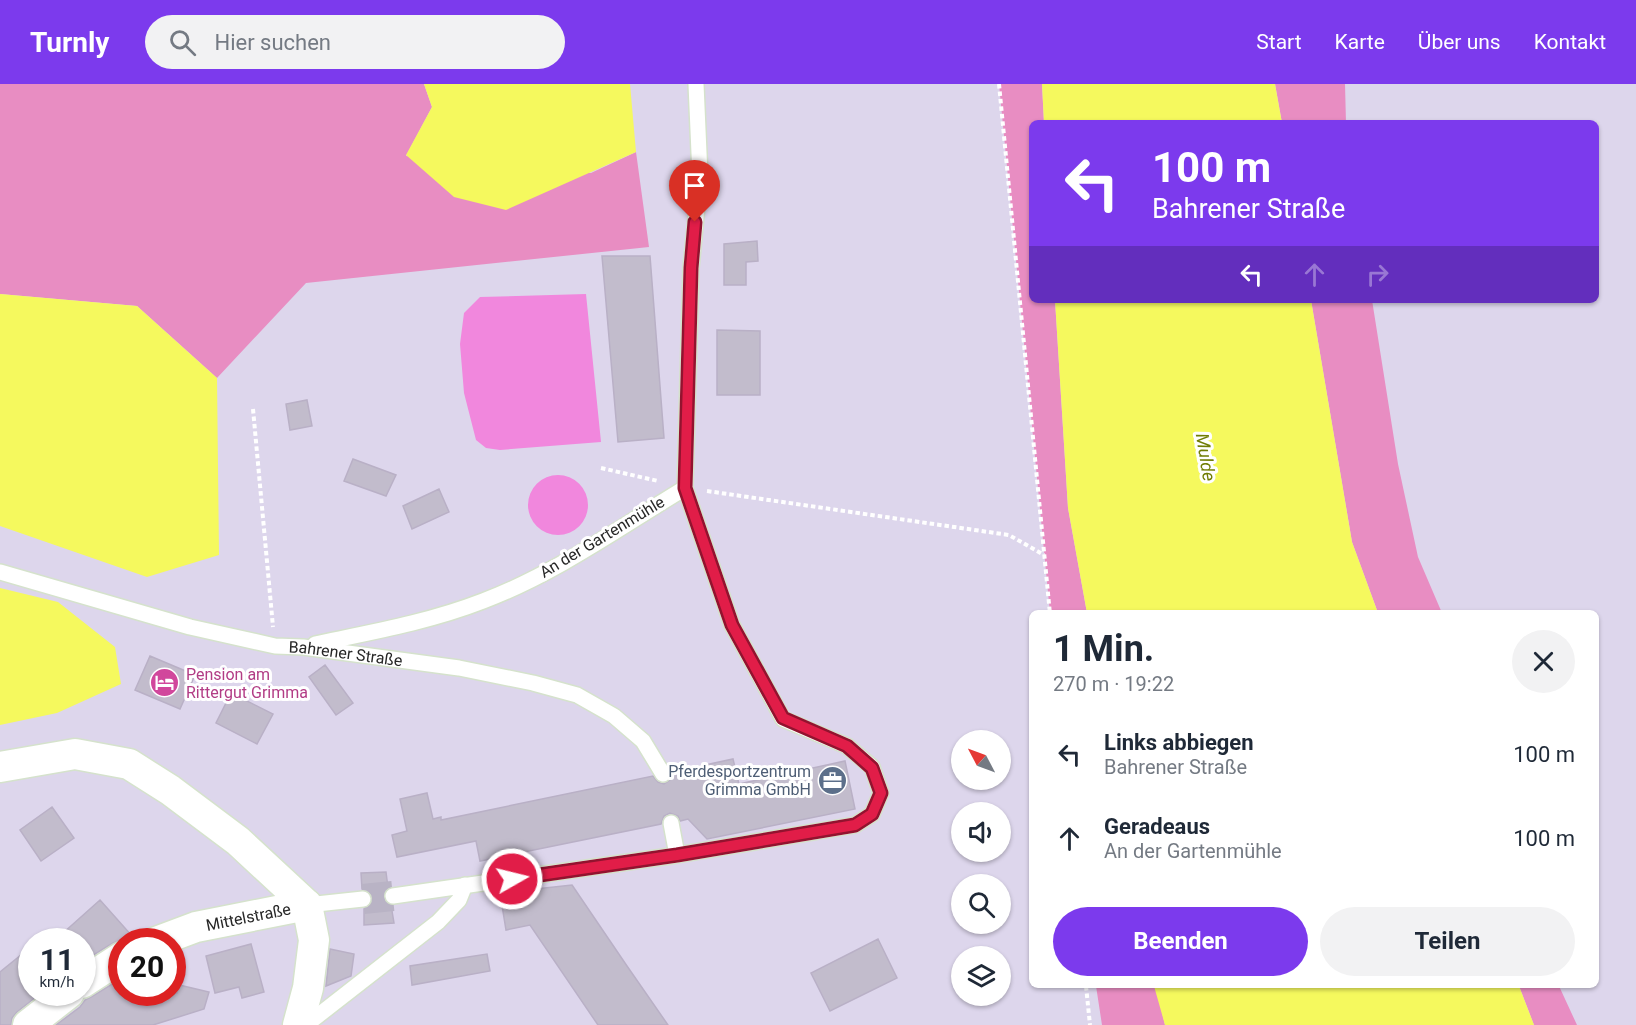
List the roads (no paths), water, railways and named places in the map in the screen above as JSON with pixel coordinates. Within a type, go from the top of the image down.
[{"type":"street","points":[[0,767],[75,754],[129,764],[170,790],[238,841],[307,905],[314,940],[308,988],[298,1025]]},
{"type":"street","name":"Mittelstraße","points":[[186,931],[307,905]]},
{"type":"street","points":[[28,1025],[52,1006]]},
{"type":"lane","points":[[393,897],[677,855],[855,825],[872,814],[881,793],[872,768],[847,746],[783,718],[732,625],[685,488],[691,268],[700,176],[696,84]]},
{"type":"lane","name":"An der Gartenmühle","points":[[303,647],[407,625],[483,601],[553,569],[685,488]]},
{"type":"lane","name":"Bahrener Straße","points":[[0,572],[190,627],[275,646],[303,647],[459,668],[533,683],[577,695],[614,716],[643,741],[663,774]]},
{"type":"lane","points":[[671,823],[677,855]]},
{"type":"lane","points":[[306,1025],[438,922],[459,900],[465,885]]},
{"type":"lane","points":[[307,905],[363,899]]},
{"type":"water","points":[[424,84],[630,84],[636,152],[506,210],[454,197],[406,155],[432,107]]},
{"type":"water","points":[[1042,84],[1275,84],[1281,120],[1044,120]]},
{"type":"water","points":[[0,294],[137,306],[217,378],[219,555],[147,577],[0,526]]},
{"type":"water","name":"Mulde","points":[[1055,303],[1312,303],[1352,542],[1377,610],[1086,610],[1068,508]]},
{"type":"water","points":[[0,588],[58,602],[115,647],[121,684],[57,713],[0,725]]},
{"type":"water","points":[[1155,988],[1520,988],[1534,1025],[1165,1025]]},
{"type":"tunnel","points":[[363,899],[393,896]]},
{"type":"place","name":"Pension am Rittergut Grimma","points":[[165,683]]},
{"type":"place","name":"Pferdesportzentrum Grimma GmbH","points":[[832,780]]}]
